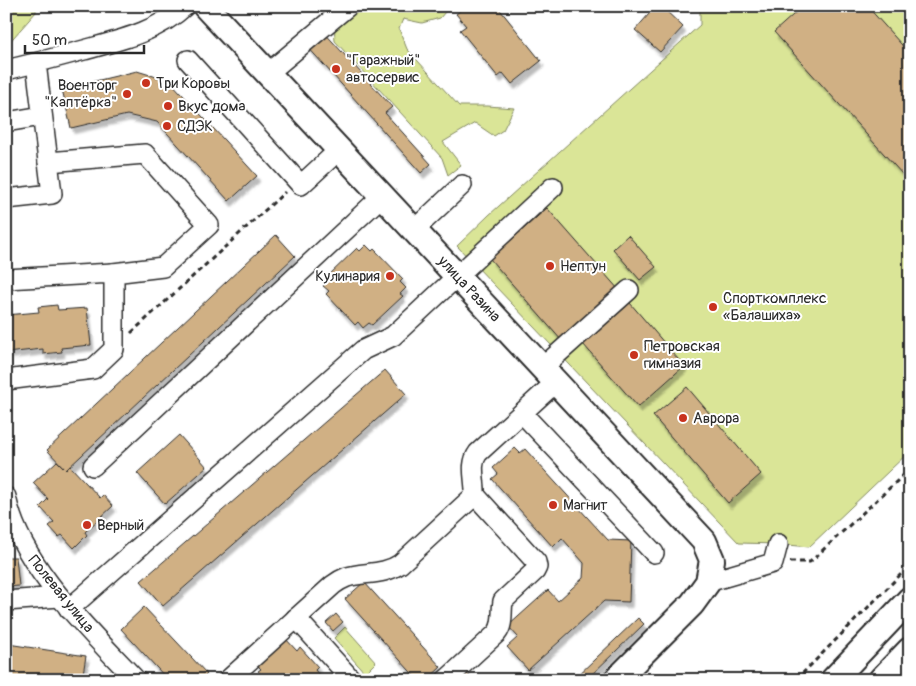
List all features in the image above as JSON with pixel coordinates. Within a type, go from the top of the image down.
[{"type":"highway","points":[[882,680],[910,651]]},
{"type":"main road","name":"улица Разина","points":[[205,6],[704,541],[712,560],[708,582]]},
{"type":"main road","points":[[616,680],[692,604],[708,582]]},
{"type":"main road","points":[[834,679],[910,599]]},
{"type":"street","points":[[6,70],[124,39],[151,29],[177,14],[185,6]]},
{"type":"street","points":[[268,73],[348,6]]},
{"type":"street","points":[[188,60],[301,185],[339,150]]},
{"type":"street","points":[[6,199],[52,194],[36,63]]},
{"type":"street","points":[[6,122],[42,116]]},
{"type":"street","points":[[6,279],[113,273],[163,267],[209,225],[144,154],[48,162]]},
{"type":"street","points":[[414,230],[462,185]]},
{"type":"street","points":[[6,601],[64,602],[363,350],[393,336],[553,187]]},
{"type":"street","points":[[94,466],[382,196]]},
{"type":"street","points":[[6,380],[93,368],[114,349],[113,273]]},
{"type":"street","points":[[446,680],[497,633],[502,624],[503,601],[537,567],[536,562],[475,495],[473,464],[475,458],[478,453],[522,414],[549,375],[629,290]]},
{"type":"street","points":[[522,414],[654,552]]},
{"type":"street","points":[[228,680],[333,585],[348,577],[393,570],[475,495]]},
{"type":"street","name":"Полевая улица","points":[[6,497],[8,509],[25,549],[64,602],[128,677]]},
{"type":"street","points":[[708,582],[773,562],[778,544]]},
{"type":"street","points":[[296,618],[352,680]]},
{"type":"path","points":[[114,349],[288,189],[301,185]]},
{"type":"path","points":[[773,562],[810,562],[910,469]]},
{"type":"path","points":[[796,680],[910,565]]},
{"type":"path","points":[[652,673],[659,680]]},
{"type":"green space","points":[[6,6],[36,6],[36,12],[6,46]]},
{"type":"green space","points":[[353,6],[450,6],[440,18],[422,23],[403,19],[399,29],[407,49],[459,106],[514,108],[503,130],[494,136],[475,123],[443,142],[461,165],[448,175],[442,158],[335,41],[335,29],[338,21]]},
{"type":"green space","name":"Спорткомплекс «Балашиха»","points":[[700,6],[902,6],[910,15],[910,451],[809,547],[739,543],[457,246],[700,25]]},
{"type":"green space","points":[[345,627],[376,662],[365,673],[334,638]]},
{"type":"building","points":[[466,6],[497,6],[541,61],[512,84],[503,73],[498,77],[460,30],[466,26],[456,14]]},
{"type":"building","points":[[656,6],[661,6],[683,27],[660,52],[635,30]]},
{"type":"building","points":[[803,6],[867,6],[910,54],[910,169],[903,175],[774,32]]},
{"type":"building","points":[[322,30],[392,107],[385,113],[431,164],[421,173],[306,45]]},
{"type":"building","points":[[137,71],[170,81],[257,176],[229,201],[157,122],[127,115],[71,128],[62,89]]},
{"type":"building","points":[[547,208],[619,290],[562,341],[490,259]]},
{"type":"building","points":[[276,235],[295,256],[66,470],[47,450]]},
{"type":"building","points":[[628,235],[656,267],[640,280],[613,249]]},
{"type":"building","points":[[366,245],[372,251],[374,249],[403,279],[400,282],[406,288],[400,294],[403,296],[372,325],[369,323],[363,328],[358,322],[355,325],[326,294],[329,291],[323,286],[329,280],[327,277],[357,248],[360,251]]},
{"type":"building","name":"Петровская гимназия","points":[[630,303],[684,366],[638,407],[583,344]]},
{"type":"building","points":[[57,305],[58,310],[87,308],[91,345],[61,348],[62,352],[43,354],[43,349],[6,353],[6,315],[39,312],[38,307]]},
{"type":"building","points":[[385,370],[406,394],[163,606],[141,581]]},
{"type":"building","points":[[687,387],[761,474],[728,503],[653,416]]},
{"type":"building","points":[[179,435],[207,467],[165,504],[137,473]]},
{"type":"building","points":[[515,448],[520,453],[525,449],[608,540],[631,541],[629,602],[604,601],[528,670],[507,647],[518,637],[508,626],[548,590],[558,601],[583,578],[584,563],[562,538],[553,547],[492,479],[498,474],[493,468]]},
{"type":"building","points":[[57,461],[66,470],[70,466],[100,498],[103,495],[113,506],[85,532],[87,535],[74,548],[62,535],[59,537],[49,526],[54,522],[40,507],[48,499],[33,483]]},
{"type":"building","points":[[6,557],[16,557],[19,586],[6,587]]},
{"type":"building","points":[[364,582],[441,667],[427,680],[418,680],[345,599]]},
{"type":"building","points":[[144,607],[207,674],[201,680],[168,680],[121,629]]},
{"type":"building","points":[[336,614],[343,622],[333,631],[326,623]]},
{"type":"building","points":[[638,618],[644,624],[586,680],[573,680]]},
{"type":"building","points":[[285,638],[297,651],[300,647],[318,667],[315,670],[323,680],[266,680],[258,671],[261,669],[256,664]]},
{"type":"building","points":[[8,644],[86,656],[82,680],[6,680]]},
{"type":"building","points":[[465,671],[473,680],[455,680]]},
{"type":"place","name":"\"Гаражный\" автосервис","points":[[336,69]]},
{"type":"place","name":"Три Коровы","points":[[146,83]]},
{"type":"place","name":"Военторг \"Каптёрка\"","points":[[127,94]]},
{"type":"place","name":"Вкус дома","points":[[168,106]]},
{"type":"place","name":"СДЭК","points":[[167,126]]},
{"type":"place","name":"Нептун","points":[[550,266]]},
{"type":"place","name":"Кулинария","points":[[390,276]]},
{"type":"place","name":"Спорткомплекс «Балашиха»","points":[[713,307]]},
{"type":"place","name":"Петровская гимназия","points":[[634,355]]},
{"type":"place","name":"Аврора","points":[[683,418]]},
{"type":"place","name":"Магнит","points":[[553,505]]},
{"type":"place","name":"Верный","points":[[87,525]]}]
